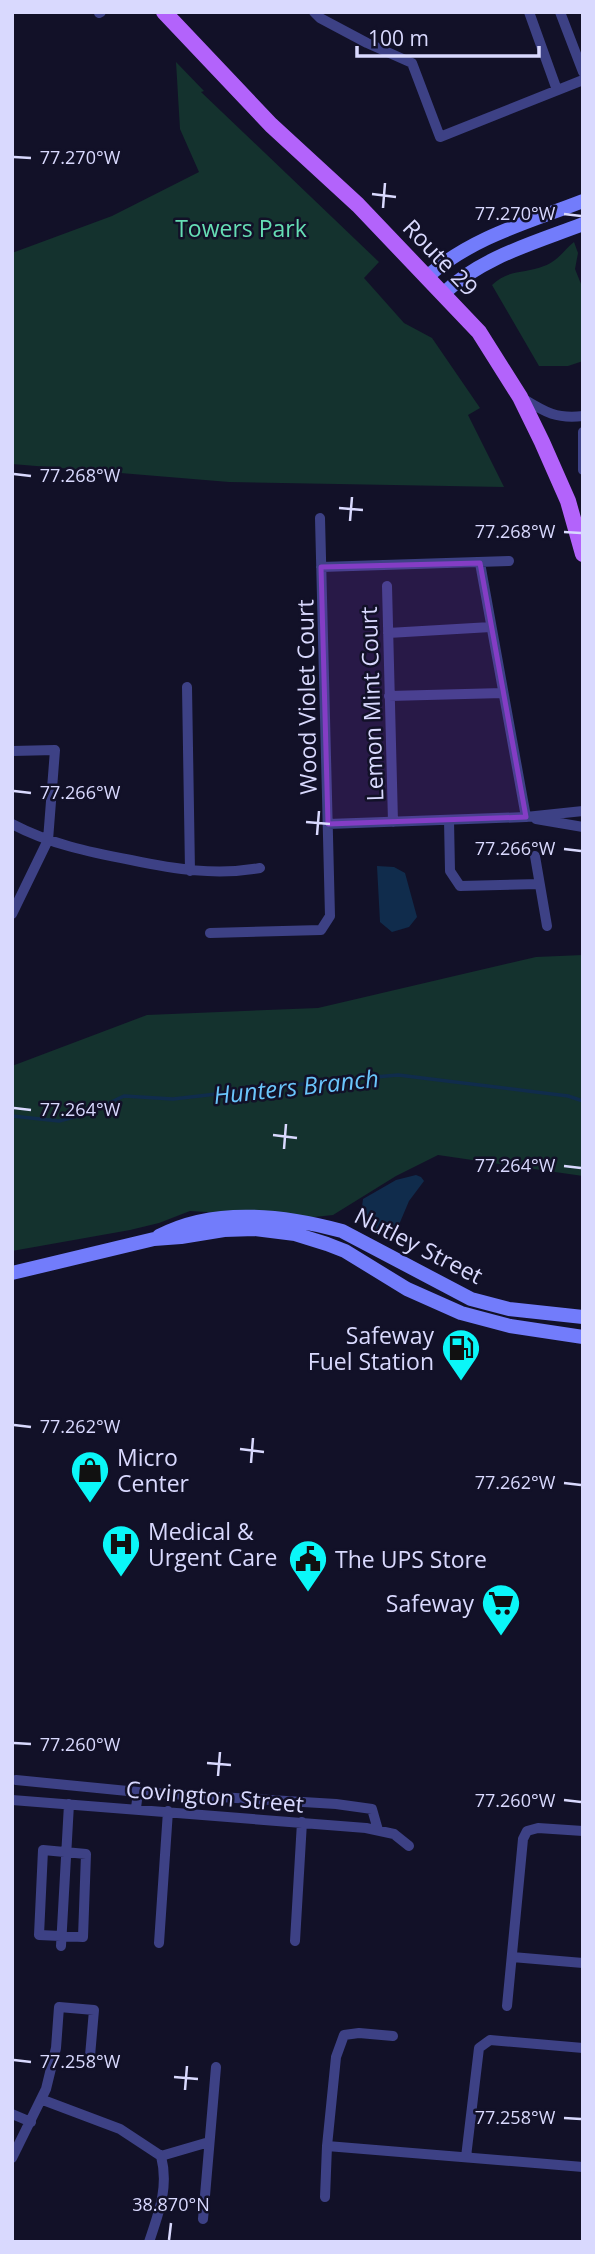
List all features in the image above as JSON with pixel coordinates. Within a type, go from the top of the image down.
[{"type":"main road","name":"Route 29","points":[[164,12],[271,125],[358,205],[479,332],[520,397],[568,501],[583,554]]},
{"type":"main road","points":[[428,276],[447,259],[476,243],[583,201]]},
{"type":"main road","points":[[444,293],[459,278],[491,260],[583,224]]},
{"type":"main road","name":"Nutley Street","points":[[154,1238],[185,1224],[220,1217],[275,1219],[321,1225],[351,1235],[471,1299],[509,1310],[583,1317]]},
{"type":"main road","name":"Nutley Street","points":[[12,1273],[154,1238],[242,1228],[295,1234],[345,1251],[407,1289],[461,1313],[510,1326],[583,1337]]},
{"type":"street","points":[[314,12],[366,43],[411,63],[440,137],[583,80]]},
{"type":"street","points":[[529,12],[557,90]]},
{"type":"street","points":[[560,12],[583,72]]},
{"type":"street","points":[[520,397],[548,414],[561,418],[583,415]]},
{"type":"street","points":[[583,432],[583,470]]},
{"type":"street","name":"Wood Violet Court","points":[[210,933],[321,930],[330,916],[320,518]]},
{"type":"street","points":[[321,567],[509,561]]},
{"type":"street","points":[[480,563],[526,817]]},
{"type":"street","name":"Lemon Mint Court","points":[[387,586],[393,822]]},
{"type":"street","points":[[388,633],[491,627]]},
{"type":"street","points":[[187,688],[190,871]]},
{"type":"street","points":[[389,696],[503,693]]},
{"type":"street","points":[[12,751],[55,750],[48,840],[12,914]]},
{"type":"street","points":[[328,824],[526,817],[583,810]]},
{"type":"street","points":[[526,817],[583,827]]},
{"type":"street","points":[[449,820],[450,872],[460,886],[540,884]]},
{"type":"street","points":[[12,824],[76,850],[190,871],[221,872],[260,868]]},
{"type":"street","points":[[535,856],[547,926]]},
{"type":"street","points":[[13,1800],[14,1780],[336,1804],[372,1809],[378,1830]]},
{"type":"street","points":[[136,1808],[138,1791]]},
{"type":"street","name":"Covington Street","points":[[13,1800],[136,1808],[378,1830],[394,1834],[409,1846]]},
{"type":"street","points":[[61,1941],[69,1804]]},
{"type":"street","points":[[159,1943],[168,1811]]},
{"type":"street","points":[[295,1941],[302,1822]]},
{"type":"street","points":[[507,2006],[523,1839],[527,1831],[538,1828],[583,1831]]},
{"type":"street","points":[[44,1850],[86,1854],[83,1937],[61,1941],[39,1935],[44,1850]]},
{"type":"street","points":[[512,1957],[583,1963]]},
{"type":"street","points":[[12,2158],[43,2099],[56,2048],[59,2007],[94,2010],[90,2056]]},
{"type":"street","points":[[325,2197],[336,2057],[344,2035],[359,2033],[393,2036]]},
{"type":"street","points":[[466,2157],[479,2048],[485,2042],[490,2040],[583,2048]]},
{"type":"street","points":[[203,2219],[216,2067]]},
{"type":"street","points":[[43,2099],[120,2129],[162,2156],[165,2173],[164,2195],[149,2242]]},
{"type":"street","points":[[12,2114],[31,2122]]},
{"type":"street","points":[[162,2156],[209,2142]]},
{"type":"street","points":[[327,2146],[583,2166]]},
{"type":"highlighted area","points":[[480,563],[526,817],[328,824],[321,567]]},
{"type":"green space","name":"Towers Park","points":[[176,62],[204,91],[201,92],[379,262],[364,278],[404,323],[432,338],[480,408],[468,415],[504,487],[229,482],[12,464],[12,253],[112,216],[199,172],[180,129]]},
{"type":"green space","points":[[574,242],[578,253],[575,269],[583,289],[583,361],[568,366],[539,366],[492,285],[504,276],[549,264]]},
{"type":"green space","points":[[583,955],[583,1176],[438,1155],[396,1176],[333,1215],[305,1218],[190,1211],[130,1230],[12,1251],[12,1066],[147,1015],[318,1008],[536,957]]},
{"type":"water","points":[[377,866],[394,867],[405,873],[417,917],[409,927],[392,932],[380,922]]},
{"type":"water","points":[[416,1175],[424,1181],[409,1201],[398,1227],[385,1231],[369,1227],[361,1215],[363,1199],[396,1180]]},
{"type":"waterway","name":"Hunters Branch","points":[[12,1116],[59,1121],[86,1114],[124,1096],[173,1099],[398,1075],[568,1096],[583,1101]]},
{"type":"place","name":"Safeway Fuel Station","points":[[461,1382]]},
{"type":"place","name":"Micro Center","points":[[90,1504]]},
{"type":"place","name":"Medical & Urgent Care","points":[[121,1578]]},
{"type":"place","name":"The UPS Store","points":[[308,1593]]},
{"type":"place","name":"Safeway","points":[[501,1637]]}]
